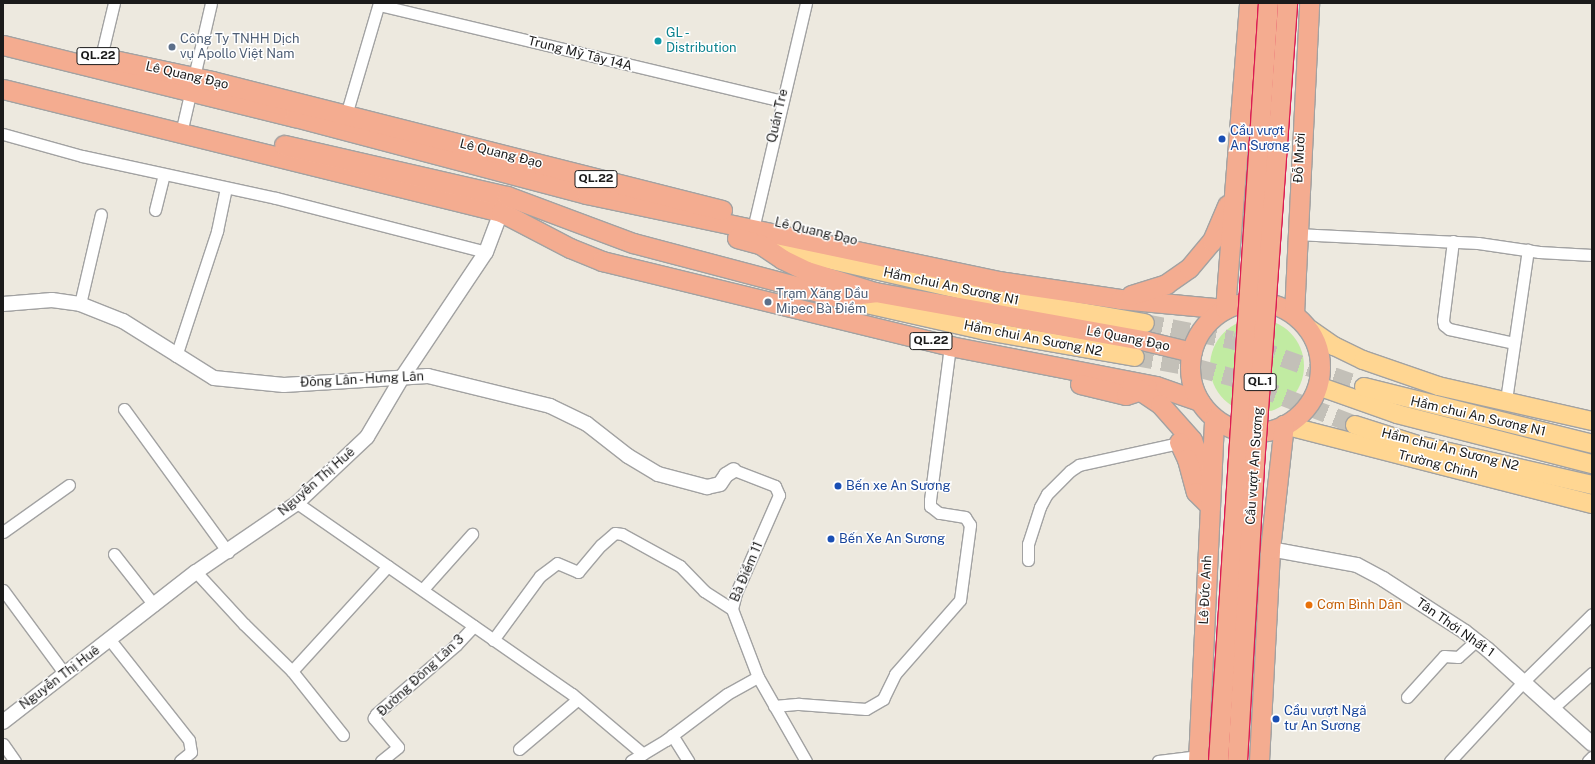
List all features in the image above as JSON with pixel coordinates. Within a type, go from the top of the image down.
[{"type":"highway","points":[[1225,309],[1249,3]]},
{"type":"highway","name":"Cầu vượt An Sương","points":[[1218,761],[1268,3]]},
{"type":"highway","name":"Cầu vượt An Sương","points":[[1237,761],[1254,465],[1287,3]]},
{"type":"highway","name":"Đỗ Mười","points":[[1294,314],[1296,234],[1309,3]]},
{"type":"highway","name":"Lê Quang Đạo","points":[[3,32],[101,57],[192,85]]},
{"type":"highway","name":"Lê Quang Đạo","points":[[3,45],[192,85],[296,110],[586,194],[682,226],[756,230],[782,259],[807,270],[875,292],[1146,341],[1192,352]]},
{"type":"highway","name":"Lê Quang Đạo","points":[[3,77],[182,127]]},
{"type":"highway","name":"Lê Quang Đạo","points":[[3,89],[182,127],[504,204],[692,261],[837,297],[875,292]]},
{"type":"highway","name":"Lê Quang Đạo","points":[[296,110],[346,115],[756,230],[953,264],[998,281],[1120,299],[1225,309]]},
{"type":"highway","points":[[1235,183],[1245,193],[1260,200],[1276,201],[1299,183]]},
{"type":"highway","points":[[1120,299],[1139,292],[1185,254],[1212,218],[1227,205],[1235,183]]},
{"type":"highway","name":"Lê Quang Đạo","points":[[504,204],[570,248],[602,261],[950,346],[1029,363],[1118,377],[1141,390]]},
{"type":"highway","points":[[616,237],[659,275]]},
{"type":"highway","points":[[1260,301],[1278,305],[1294,314],[1308,328],[1318,346],[1321,366],[1318,386],[1310,402],[1299,416],[1284,425],[1267,431],[1248,432],[1230,428],[1214,418],[1199,401],[1192,383],[1190,364],[1192,352],[1201,331],[1212,318],[1225,309],[1242,303],[1260,301]]},
{"type":"highway","name":"Lê Quang Đạo","points":[[1029,363],[1048,379],[1098,387],[1141,390],[1199,401]]},
{"type":"highway","points":[[1141,390],[1155,415],[1179,443],[1196,492],[1210,506]]},
{"type":"highway","points":[[1141,390],[1168,412],[1192,440],[1205,474],[1210,506]]},
{"type":"highway","name":"Lê Đức Anh","points":[[1198,758],[1214,418]]},
{"type":"highway","points":[[1258,761],[1270,549],[1284,425]]},
{"type":"highway","points":[[1210,506],[1230,498],[1248,498],[1263,502],[1274,509]]},
{"type":"main road","name":"Hầm chui An Sương N1","points":[[756,230],[986,296],[1145,323]]},
{"type":"main road","name":"Hầm chui An Sương N2","points":[[837,297],[986,331],[1135,357]]},
{"type":"main road","points":[[1308,328],[1334,346],[1363,360],[1438,386],[1506,400],[1592,421]]},
{"type":"main road","points":[[1318,386],[1397,414],[1592,464]]},
{"type":"main road","name":"Hầm chui An Sương N1","points":[[1364,387],[1592,444]]},
{"type":"main road","name":"Trường Chinh","points":[[1284,425],[1592,504]]},
{"type":"main road","name":"Hầm chui An Sương N2","points":[[1354,425],[1418,444],[1592,485]]},
{"type":"street","points":[[101,57],[114,3]]},
{"type":"street","points":[[182,127],[211,3]]},
{"type":"street","name":"Quán Tre","points":[[756,230],[781,101],[806,3]]},
{"type":"street","points":[[346,115],[379,4]]},
{"type":"street","name":"Trung Mỹ Tây 14A","points":[[379,4],[781,101]]},
{"type":"street","points":[[3,134],[82,156],[226,188],[486,252]]},
{"type":"street","points":[[155,210],[164,174]]},
{"type":"street","points":[[176,356],[217,231],[226,188]]},
{"type":"street","name":"Nguyễn Thị Huê","points":[[3,722],[196,572],[228,552],[297,503],[367,438],[403,376],[486,252],[504,204]]},
{"type":"street","points":[[80,304],[101,214]]},
{"type":"street","points":[[1296,234],[1453,241],[1528,250],[1592,255]]},
{"type":"street","points":[[1453,241],[1443,320],[1444,325],[1449,329],[1514,343]]},
{"type":"street","points":[[1506,400],[1528,250]]},
{"type":"street","name":"Đông Lân - Hưng Lân","points":[[3,304],[52,300],[80,304],[123,321],[176,356],[214,378],[284,385],[403,376],[428,376],[550,406],[587,424],[628,456],[658,474],[707,487],[720,484],[726,475],[734,470]]},
{"type":"street","points":[[774,706],[799,704],[866,709],[883,698],[896,674],[960,600],[970,525],[965,517],[939,513],[930,506],[950,346]]},
{"type":"street","points":[[124,409],[228,552]]},
{"type":"street","points":[[1028,560],[1028,544],[1040,507],[1048,494],[1070,471],[1079,465],[1179,443]]},
{"type":"street","name":"Bà Điểm 11","points":[[734,470],[775,486],[779,495],[736,593],[732,608],[758,677],[806,761]]},
{"type":"street","points":[[3,532],[69,485]]},
{"type":"street","points":[[297,503],[423,589],[578,699],[643,754]]},
{"type":"street","points":[[493,640],[540,576],[557,563],[578,572],[601,545],[615,533],[622,534],[680,566],[704,591],[732,608]]},
{"type":"street","points":[[423,589],[472,534]]},
{"type":"street","name":"Tân Thới Nhất 1","points":[[1270,549],[1357,565],[1383,579],[1476,641],[1554,707],[1592,744]]},
{"type":"street","points":[[114,554],[154,605]]},
{"type":"street","points":[[292,672],[388,566]]},
{"type":"street","points":[[196,572],[244,624],[292,672],[343,735]]},
{"type":"street","points":[[3,590],[65,674]]},
{"type":"street","points":[[1450,761],[1524,681],[1592,614]]},
{"type":"street","name":"Đường Đông Lân 3","points":[[381,761],[398,747],[374,718],[376,714],[456,645],[474,626]]},
{"type":"street","points":[[110,640],[189,740],[191,752],[180,761]]},
{"type":"street","points":[[1407,697],[1444,656],[1458,657],[1476,641]]},
{"type":"street","points":[[1554,707],[1592,673]]},
{"type":"street","points":[[631,761],[672,735],[727,694],[758,677]]},
{"type":"street","points":[[519,749],[578,699]]},
{"type":"street","points":[[672,735],[688,761]]},
{"type":"street","points":[[3,744],[15,761]]},
{"type":"street","points":[[1588,761],[1592,757]]},
{"type":"street","points":[[1158,761],[1198,758]]},
{"type":"green space","points":[[1248,319],[1266,319],[1275,322],[1291,332],[1301,348],[1304,357],[1304,375],[1301,384],[1291,400],[1275,410],[1266,413],[1248,413],[1239,410],[1223,400],[1213,384],[1210,375],[1210,357],[1213,348],[1223,332],[1239,322]]},
{"type":"tunnel","points":[[1145,323],[1232,340],[1364,387]]},
{"type":"tunnel","points":[[1135,357],[1197,368],[1234,378],[1355,425]]},
{"type":"place","name":"GL - Distribution","points":[[658,41]]},
{"type":"place","name":"Công Ty TNHH Dịch vụ Apollo Việt Nam","points":[[172,47]]},
{"type":"place","name":"Cầu vượt An Sương","points":[[1222,139]]},
{"type":"place","name":"Trạm Xăng Dầu Mipec Bà Điểm","points":[[768,302]]},
{"type":"place","name":"Bến xe An Sương","points":[[838,486]]},
{"type":"place","name":"Bến Xe An Sương","points":[[831,539]]},
{"type":"place","name":"Cơm Bình Dân","points":[[1309,605]]},
{"type":"place","name":"Cầu vượt Ngã tư An Sương","points":[[1276,719]]}]
